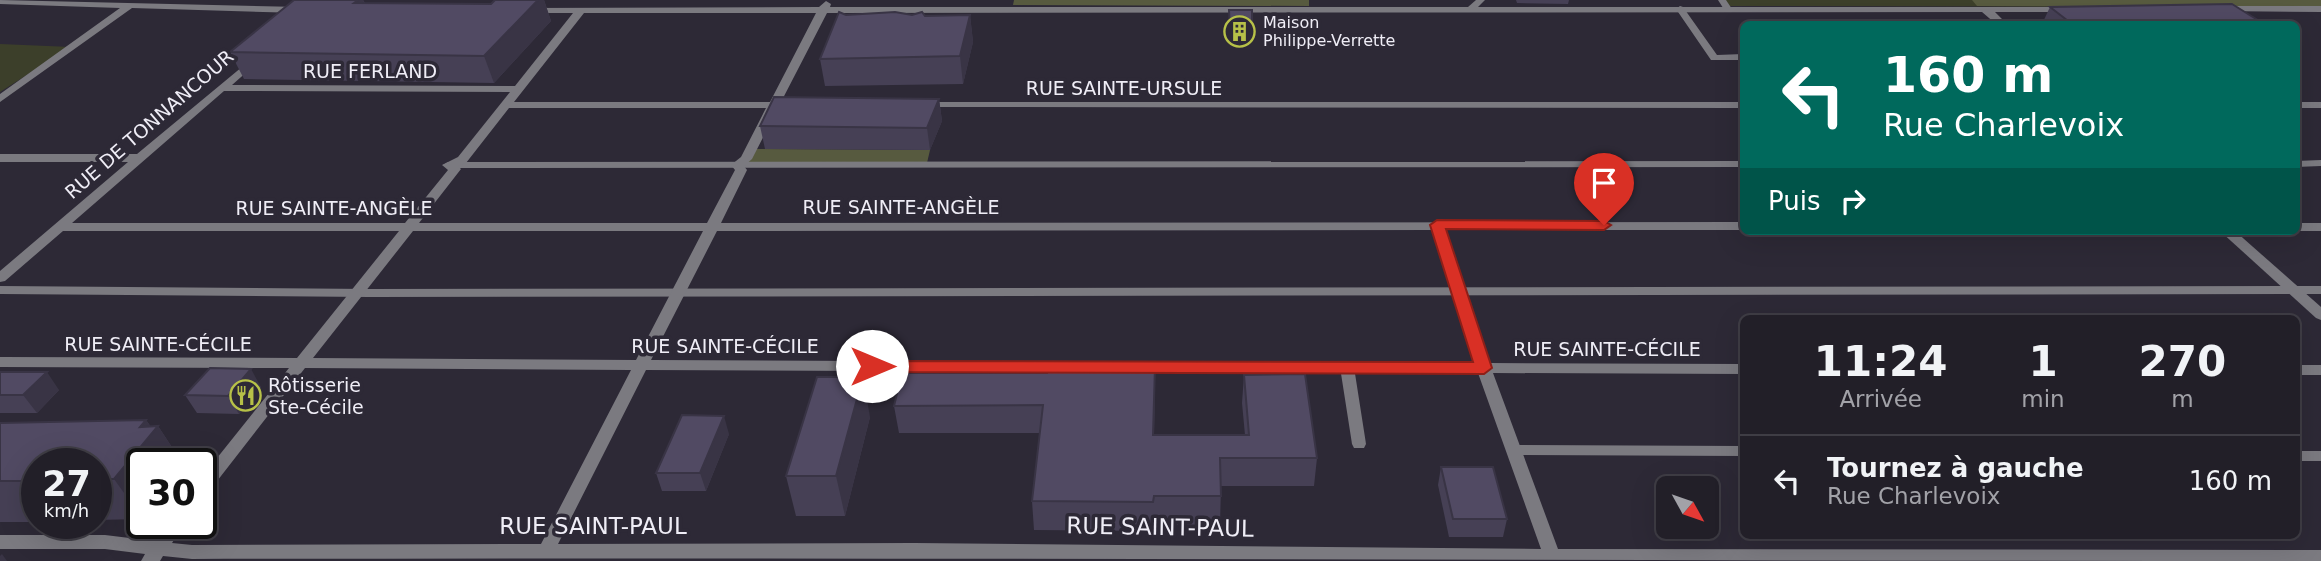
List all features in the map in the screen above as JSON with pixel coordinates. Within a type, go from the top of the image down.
[{"type":"street","points":[[0,1],[312,10],[302,19]]},
{"type":"street","points":[[0,99],[133,3]]},
{"type":"street","points":[[523,10],[581,10],[660,4],[1471,9],[1680,9],[1725,5],[2078,9]]},
{"type":"street","points":[[547,551],[741,170],[737,165],[746,159],[826,5]]},
{"type":"street","points":[[1986,9],[1999,21]]},
{"type":"street","points":[[2213,9],[2321,9]]},
{"type":"street","points":[[448,165],[462,160],[581,10]]},
{"type":"street","name":"RUE DE TONNANCOUR","points":[[0,278],[263,52]]},
{"type":"street","name":"RUE FERLAND","points":[[221,88],[518,89]]},
{"type":"street","points":[[505,105],[796,105]]},
{"type":"street","name":"RUE SAINTE-URSULE","points":[[907,105],[1740,105]]},
{"type":"street","points":[[2300,105],[2321,105]]},
{"type":"street","points":[[0,158],[138,158]]},
{"type":"street","points":[[217,471],[455,169],[448,165]]},
{"type":"street","points":[[1437,225],[1484,368],[1553,558]]},
{"type":"street","name":"RUE SAINTE-ANGÈLE","points":[[58,227],[1740,226]]},
{"type":"street","points":[[2300,227],[2321,227]]},
{"type":"street","points":[[2232,235],[2321,315]]},
{"type":"street","name":"RUE SAINTE-CÉCILE","points":[[0,362],[1082,367]]},
{"type":"street","name":"RUE SAINTE-CÉCILE","points":[[1124,367],[1740,369]]},
{"type":"street","points":[[2300,370],[2321,370]]},
{"type":"street","points":[[154,555],[165,539]]},
{"type":"street","name":"RUE SAINT-PAUL","points":[[0,542],[105,542],[154,555],[192,552],[547,551],[913,556],[2321,557]]},
{"type":"lane","points":[[1471,9],[1481,0]]},
{"type":"lane","points":[[1680,9],[1714,58],[1740,57]]},
{"type":"lane","points":[[2300,164],[2321,163]]},
{"type":"lane","points":[[448,165],[1740,164]]},
{"type":"lane","points":[[0,290],[357,293],[2321,290]]},
{"type":"lane","points":[[1347,368],[1359,444]]},
{"type":"lane","points":[[1514,450],[1740,451]]},
{"type":"lane","points":[[2300,456],[2321,456]]},
{"type":"green space","points":[[1014,0],[1309,0],[1309,6],[1013,5]]},
{"type":"green space","points":[[1719,0],[2321,0],[2321,7],[1724,6]]},
{"type":"green space","points":[[1972,0],[2321,0],[2321,7],[1977,6]]},
{"type":"green space","points":[[0,44],[71,47],[0,92]]},
{"type":"green space","points":[[746,149],[930,150],[927,163],[738,164]]},
{"type":"building","points":[[294,0],[491,4],[495,0],[538,0],[484,56],[230,52]]},
{"type":"building","points":[[2232,4],[2259,21],[2068,21],[2050,7]]},
{"type":"building","points":[[1229,10],[1252,10],[1252,28],[1230,29]]},
{"type":"building","points":[[839,12],[846,15],[895,12],[912,15],[922,12],[925,16],[970,15],[960,56],[820,59]]},
{"type":"building","points":[[774,97],[939,99],[927,128],[760,126]]},
{"type":"building","points":[[1048,365],[1155,366],[1153,435],[1249,435],[1244,375],[1305,374],[1317,458],[1220,458],[1221,496],[1154,496],[1153,502],[1032,501],[1043,405],[894,406],[902,373],[1047,373]]},
{"type":"building","points":[[210,368],[251,369],[228,396],[185,395]]},
{"type":"building","points":[[0,372],[47,372],[23,395],[0,395]]},
{"type":"building","points":[[817,377],[863,377],[836,476],[786,476]]},
{"type":"building","points":[[682,415],[724,416],[700,473],[656,473]]},
{"type":"building","points":[[146,420],[140,427],[158,426],[140,448],[126,448],[126,465],[114,479],[112,448],[21,448],[21,481],[0,481],[0,423]]},
{"type":"building","points":[[1441,467],[1493,467],[1507,519],[1453,519]]},
{"type":"place","name":"Maison Philippe-Verrette","points":[[1240,31]]},
{"type":"place","name":"Rôtisserie Ste-Cécile","points":[[245,396]]},
{"type":"route","points":[[872,366],[1484,368],[1437,225],[1604,225]]}]
